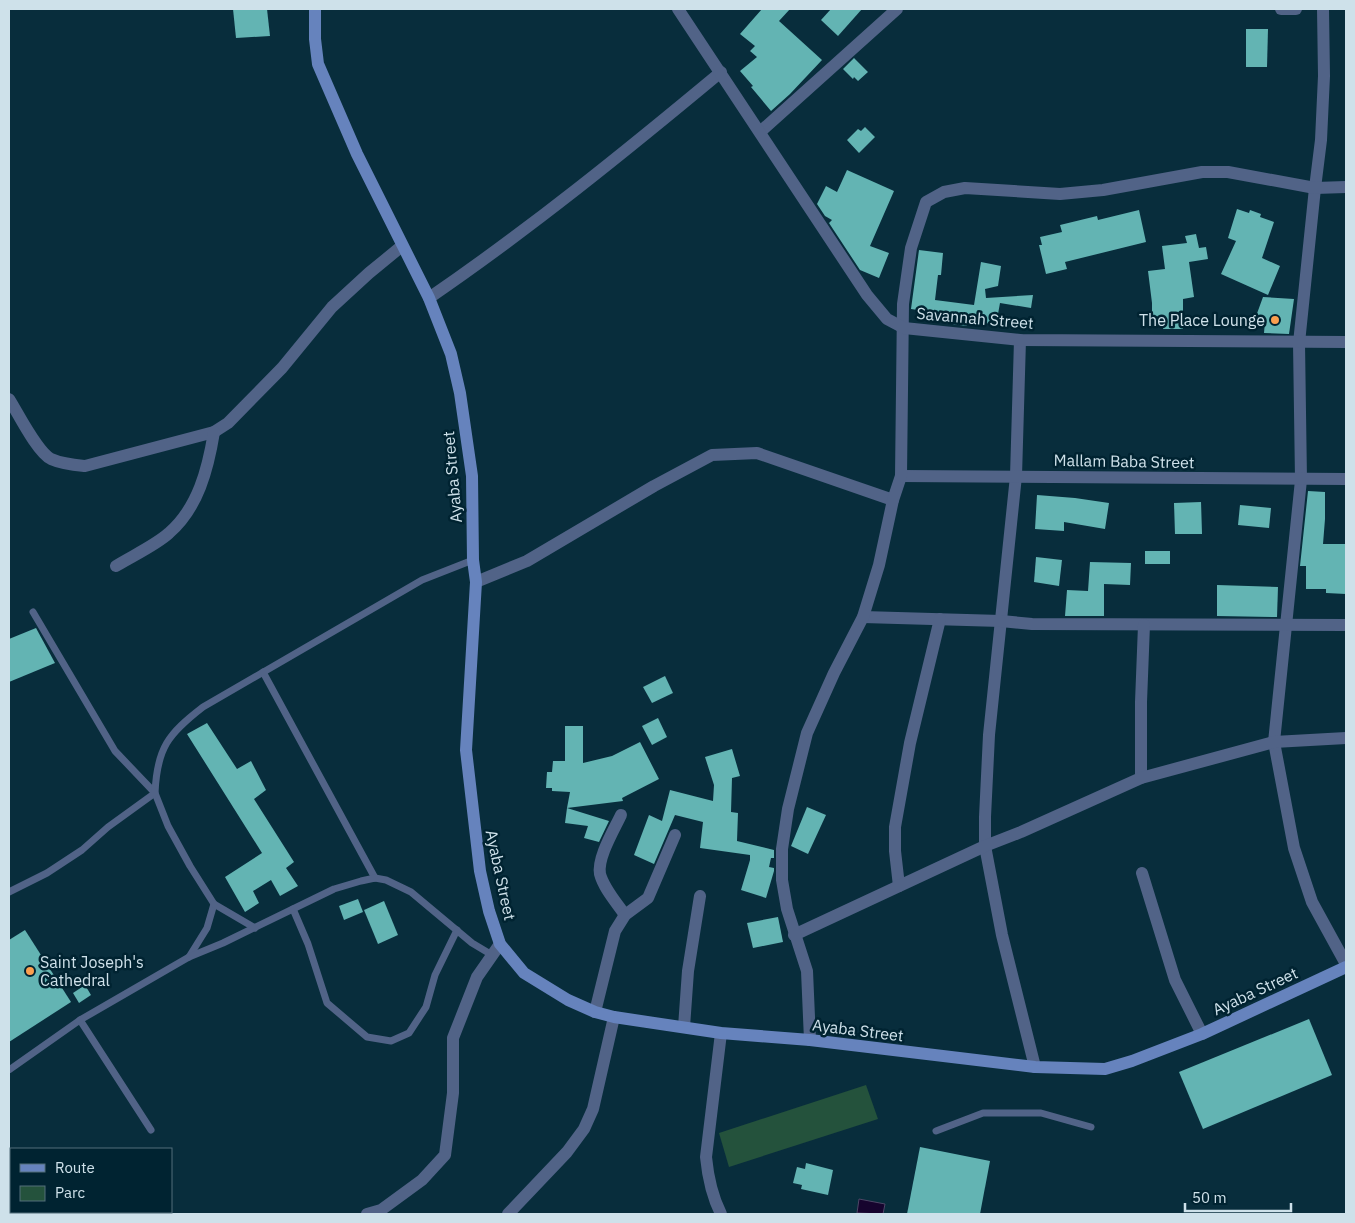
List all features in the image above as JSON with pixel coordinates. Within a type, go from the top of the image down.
[{"type":"main road","name":"Ayaba Street","points":[[315,9],[315,39],[318,64],[357,154],[429,298],[451,354],[460,393],[472,476],[473,560],[476,582],[466,750],[480,872],[489,911],[500,944],[524,973],[568,1000],[595,1012],[614,1017],[721,1033],[810,1040],[1035,1067],[1105,1068],[1132,1061],[1202,1034],[1346,966]]},
{"type":"street","name":"Savannah Street","points":[[678,9],[867,295],[887,318],[904,328],[1020,340],[1346,342]]},
{"type":"street","points":[[760,132],[897,9]]},
{"type":"street","points":[[1282,9],[1296,9]]},
{"type":"street","points":[[1323,9],[1324,76],[1321,140],[1299,343],[1301,480],[1274,742],[1294,848],[1312,902],[1346,966]]},
{"type":"street","points":[[429,298],[477,265],[573,193],[720,72]]},
{"type":"street","points":[[810,1040],[807,971],[787,909],[782,880],[782,849],[788,809],[807,732],[834,673],[864,617],[879,565],[893,500],[901,476],[903,304],[911,248],[926,202],[944,192],[965,188],[1060,194],[1103,190],[1202,172],[1228,172],[1315,188],[1346,187]]},
{"type":"street","points":[[9,398],[38,445],[50,458],[66,464],[85,466],[214,432],[228,423],[282,368],[332,307],[402,246]]},
{"type":"street","points":[[1020,340],[1016,476],[986,774],[986,846],[1004,944],[1035,1067]]},
{"type":"street","points":[[116,566],[168,534],[188,514],[209,466],[214,432]]},
{"type":"street","points":[[476,582],[527,561],[654,486],[712,455],[757,453],[893,500]]},
{"type":"street","name":"Mallam Baba Street","points":[[901,476],[1346,480]]},
{"type":"street","points":[[864,617],[1001,621],[1032,624],[1346,625]]},
{"type":"street","points":[[899,886],[895,851],[896,827],[910,743],[940,619]]},
{"type":"street","points":[[1141,778],[1144,625]]},
{"type":"street","points":[[794,935],[986,846],[1141,778],[1274,742],[1346,738]]},
{"type":"street","points":[[621,815],[601,860],[600,874],[625,915]]},
{"type":"street","points":[[595,1012],[615,931],[625,915],[648,898],[674,835]]},
{"type":"street","points":[[1142,873],[1175,980],[1202,1034]]},
{"type":"street","points":[[684,1027],[688,971],[700,896]]},
{"type":"street","points":[[367,1214],[381,1210],[422,1180],[445,1155],[453,1093],[453,1038],[477,978],[500,944]]},
{"type":"street","points":[[508,1214],[567,1152],[584,1129],[593,1109],[614,1017]]},
{"type":"street","points":[[720,1214],[713,1198],[706,1158],[721,1033]]},
{"type":"lane","points":[[9,892],[47,873],[82,850],[108,827],[155,793],[159,759],[168,740],[185,721],[203,707],[422,580],[473,560]]},
{"type":"lane","points":[[33,612],[115,750],[155,793],[168,826],[214,904],[254,928]]},
{"type":"lane","points":[[263,672],[375,878]]},
{"type":"lane","points":[[9,1070],[80,1020],[189,957],[334,889],[375,878],[386,880],[411,892],[472,944],[492,955]]},
{"type":"lane","points":[[189,957],[207,928],[214,904]]},
{"type":"lane","points":[[293,909],[308,944],[327,1003],[367,1037],[391,1041],[409,1034],[426,1007],[435,975],[457,930]]},
{"type":"lane","points":[[80,1020],[151,1130]]},
{"type":"lane","points":[[936,1131],[983,1112],[1041,1113],[1091,1127]]},
{"type":"green space","points":[[866,1085],[878,1119],[729,1167],[719,1133]]},
{"type":"shaded area","points":[[859,1199],[885,1204],[883,1214],[857,1213]]},
{"type":"building","points":[[233,9],[267,9],[270,36],[236,38]]},
{"type":"building","points":[[762,9],[790,9],[779,21],[822,60],[771,111],[740,71],[757,57],[750,51],[755,46],[740,34]]},
{"type":"building","points":[[831,9],[862,9],[838,36],[821,20]]},
{"type":"building","points":[[1246,29],[1268,29],[1267,67],[1246,67]]},
{"type":"building","points":[[854,58],[868,72],[858,81],[854,77],[853,79],[843,69]]},
{"type":"building","points":[[865,127],[875,137],[859,153],[847,140],[858,129],[861,131]]},
{"type":"building","points":[[847,170],[894,191],[870,246],[889,253],[879,278],[860,270],[829,223],[832,220],[825,216],[817,204],[826,186],[837,192]]},
{"type":"building","points":[[1237,209],[1249,213],[1250,210],[1261,214],[1260,217],[1274,222],[1262,258],[1280,266],[1268,295],[1221,274],[1236,241],[1228,238]]},
{"type":"building","points":[[1139,210],[1146,242],[1065,262],[1067,269],[1046,274],[1039,245],[1042,245],[1040,237],[1062,232],[1060,225],[1097,216],[1098,220]]},
{"type":"building","points":[[1196,234],[1199,248],[1206,247],[1208,259],[1189,262],[1194,297],[1183,299],[1183,329],[1163,329],[1163,326],[1154,326],[1148,271],[1165,269],[1162,246],[1187,243],[1185,236]]},
{"type":"building","points":[[919,250],[943,253],[941,275],[938,275],[935,300],[974,305],[981,262],[1001,266],[998,286],[985,289],[986,298],[1033,295],[1031,308],[1000,303],[996,325],[980,322],[980,324],[967,320],[967,326],[945,323],[946,314],[911,309]]},
{"type":"building","name":"The Place Lounge","points":[[1263,297],[1294,299],[1289,334],[1264,333],[1265,321],[1255,319]]},
{"type":"building","points":[[1308,491],[1325,492],[1323,544],[1346,544],[1346,594],[1326,593],[1326,589],[1306,589],[1306,566],[1300,566]]},
{"type":"building","points":[[1037,495],[1109,503],[1105,529],[1064,522],[1064,531],[1035,529]]},
{"type":"building","points":[[1201,502],[1202,534],[1175,534],[1174,503]]},
{"type":"building","points":[[1240,505],[1271,508],[1269,528],[1238,525]]},
{"type":"building","points":[[1145,551],[1170,551],[1170,564],[1145,564]]},
{"type":"building","points":[[1036,557],[1062,560],[1059,586],[1034,582]]},
{"type":"building","points":[[1090,562],[1131,563],[1130,585],[1104,584],[1104,616],[1065,616],[1067,590],[1088,591]]},
{"type":"building","points":[[1217,585],[1278,587],[1277,617],[1217,616]]},
{"type":"building","points":[[36,628],[55,663],[9,682],[9,639]]},
{"type":"building","points":[[665,676],[673,693],[652,703],[643,687]]},
{"type":"building","points":[[658,718],[667,737],[652,745],[642,726]]},
{"type":"building","points":[[207,723],[237,769],[251,761],[266,790],[254,799],[294,862],[286,868],[298,886],[280,896],[271,880],[253,891],[259,903],[245,912],[225,877],[262,853],[187,734]]},
{"type":"building","points":[[565,726],[583,726],[583,763],[612,756],[640,742],[659,779],[622,798],[623,801],[567,808],[570,792],[552,791],[552,788],[546,788],[547,772],[552,772],[553,761],[565,761]]},
{"type":"building","points":[[732,749],[740,776],[732,778],[731,812],[738,813],[737,841],[774,850],[774,858],[771,858],[769,867],[774,868],[774,871],[766,898],[741,890],[750,855],[700,848],[703,822],[675,815],[654,864],[634,855],[649,815],[662,821],[670,790],[713,801],[714,785],[705,757]]},
{"type":"building","points":[[807,807],[826,815],[808,854],[791,846]]},
{"type":"building","points":[[567,808],[609,821],[599,842],[584,838],[588,826],[565,823]]},
{"type":"building","points":[[358,899],[363,912],[344,920],[339,906]]},
{"type":"building","points":[[384,901],[398,935],[378,944],[364,910]]},
{"type":"building","points":[[778,917],[783,942],[753,948],[747,923]]},
{"type":"building","name":"Saint Joseph's Cathedral","points":[[25,930],[71,1002],[9,1042],[9,940]]},
{"type":"building","points":[[85,985],[91,995],[79,1003],[73,993]]},
{"type":"building","points":[[1309,1019],[1332,1075],[1203,1129],[1179,1072]]},
{"type":"building","points":[[920,1147],[990,1161],[980,1214],[907,1214]]},
{"type":"building","points":[[806,1163],[833,1170],[828,1195],[801,1189],[802,1185],[793,1183],[797,1167],[805,1169]]},
{"type":"place","name":"The Place Lounge","points":[[1275,320]]},
{"type":"place","name":"Saint Joseph's Cathedral","points":[[30,971]]}]
